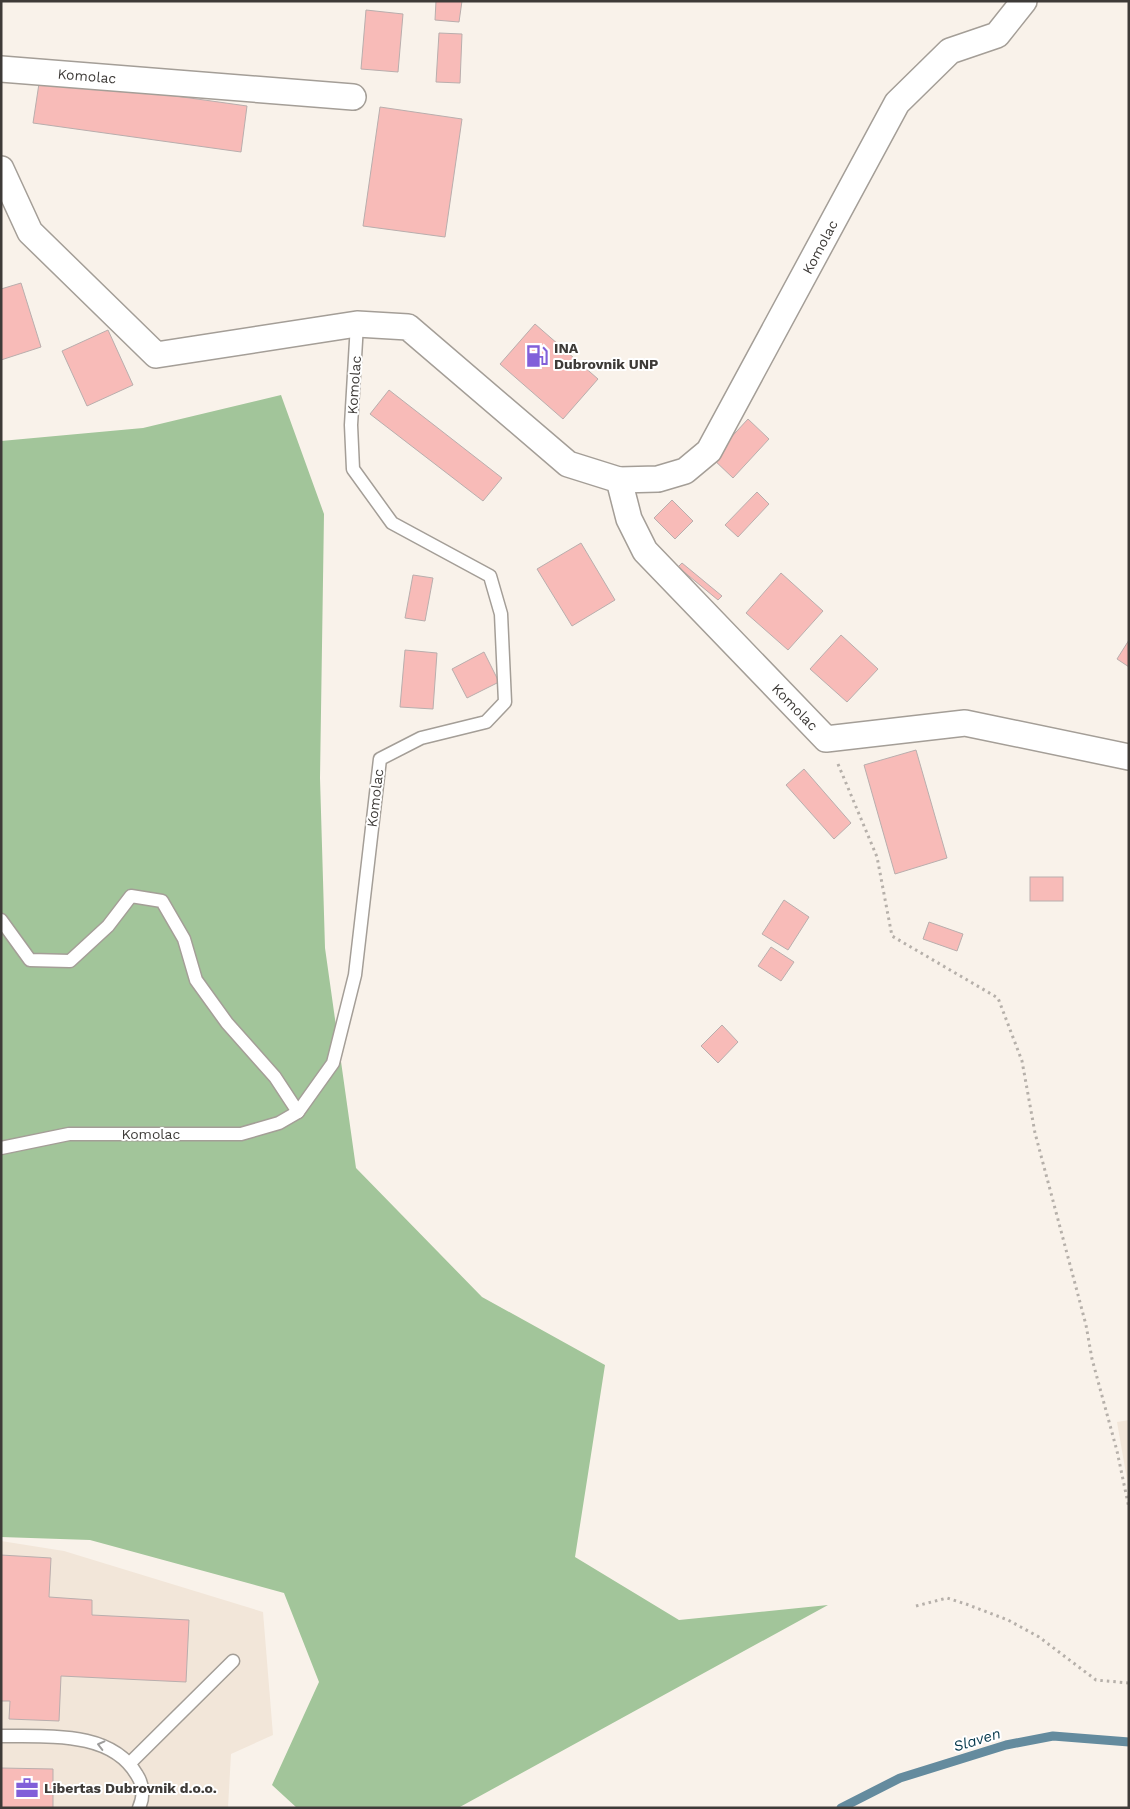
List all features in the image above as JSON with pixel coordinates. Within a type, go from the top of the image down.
[{"type":"street","name":"Komolac","points":[[1,169],[30,232],[156,355],[357,324],[408,327],[568,464],[619,480],[658,479],[685,471],[709,452],[897,103],[950,51],[998,35],[1024,1]]},
{"type":"street","name":"Komolac","points":[[1,69],[353,97]]},
{"type":"street","name":"Komolac","points":[[619,480],[629,519],[645,551],[826,739],[965,723],[1129,757]]},
{"type":"lane","name":"Komolac","points":[[1,1148],[69,1134],[241,1134],[279,1123],[298,1112],[333,1063],[354,976],[380,759],[421,738],[486,722],[505,702],[501,614],[490,576],[392,523],[353,468],[351,425],[357,324]]},
{"type":"lane","points":[[1,920],[30,960],[70,961],[108,926],[131,896],[162,901],[184,939],[196,980],[227,1023],[275,1077],[298,1112]]},
{"type":"lane","points":[[130,1763],[233,1661]]},
{"type":"lane","points":[[1,1736],[72,1738],[110,1748],[130,1763],[143,1785],[142,1801],[139,1808]]},
{"type":"path","points":[[826,739],[847,783],[877,857],[892,936],[998,998],[1022,1061],[1035,1133],[1086,1325],[1092,1359],[1117,1451],[1129,1508]]},
{"type":"path","points":[[916,1606],[947,1598],[966,1604],[1008,1620],[1039,1637],[1096,1680],[1129,1683]]},
{"type":"shaded area","points":[[1129,1420],[1129,1491],[1117,1422]]},
{"type":"shaded area","points":[[1,1541],[64,1551],[263,1612],[273,1735],[231,1754],[228,1808],[1,1808]]},
{"type":"green space","points":[[281,395],[324,514],[320,778],[325,948],[356,1168],[482,1297],[605,1365],[575,1557],[679,1620],[828,1605],[458,1808],[297,1808],[272,1785],[319,1682],[284,1593],[90,1540],[1,1537],[1,441],[143,428]]},
{"type":"building","points":[[436,1],[462,1],[459,22],[435,20]]},
{"type":"building","points":[[366,10],[403,14],[398,72],[361,69]]},
{"type":"building","points":[[439,33],[462,34],[460,83],[436,82]]},
{"type":"building","points":[[40,77],[247,106],[241,152],[33,123]]},
{"type":"building","points":[[380,107],[462,119],[445,237],[363,226]]},
{"type":"building","points":[[21,283],[41,347],[1,360],[1,289]]},
{"type":"building","points":[[535,324],[598,379],[563,419],[500,364]]},
{"type":"building","points":[[108,330],[133,385],[87,406],[62,351]]},
{"type":"building","points":[[389,390],[502,478],[483,501],[370,414]]},
{"type":"building","points":[[748,419],[769,439],[733,478],[712,458]]},
{"type":"building","points":[[757,492],[769,504],[738,537],[725,525]]},
{"type":"building","points":[[672,500],[693,521],[675,539],[654,518]]},
{"type":"building","points":[[581,543],[615,600],[572,626],[537,569]]},
{"type":"building","points":[[682,563],[722,596],[718,600],[678,567]]},
{"type":"building","points":[[781,573],[823,611],[788,650],[746,613]]},
{"type":"building","points":[[413,575],[433,578],[425,621],[405,618]]},
{"type":"building","points":[[841,635],[878,669],[847,702],[810,669]]},
{"type":"building","points":[[1129,640],[1129,667],[1117,659]]},
{"type":"building","points":[[405,650],[437,653],[433,709],[400,707]]},
{"type":"building","points":[[484,652],[499,682],[467,698],[452,669]]},
{"type":"building","points":[[916,750],[947,858],[895,874],[864,765]]},
{"type":"building","points":[[804,769],[851,823],[834,839],[786,785]]},
{"type":"building","points":[[1030,877],[1063,877],[1063,901],[1030,901]]},
{"type":"building","points":[[784,900],[809,917],[788,950],[762,934]]},
{"type":"building","points":[[929,922],[963,934],[957,951],[923,939]]},
{"type":"building","points":[[771,947],[794,962],[781,981],[758,966]]},
{"type":"building","points":[[722,1025],[738,1042],[718,1063],[701,1046]]},
{"type":"building","points":[[1,1555],[51,1558],[49,1597],[92,1600],[92,1615],[189,1620],[186,1682],[61,1676],[59,1721],[9,1719],[10,1701],[1,1701]]},
{"type":"building","name":"Libertas Dubrovnik d.o.o.","points":[[1,1768],[53,1769],[53,1808],[1,1808]]},
{"type":"waterway","name":"Slaven","points":[[841,1808],[900,1778],[1006,1745],[1053,1736],[1129,1742]]},
{"type":"place","name":"INA Dubrovnik UNP","points":[[537,356]]},
{"type":"place","name":"Libertas Dubrovnik d.o.o.","points":[[27,1788]]}]
